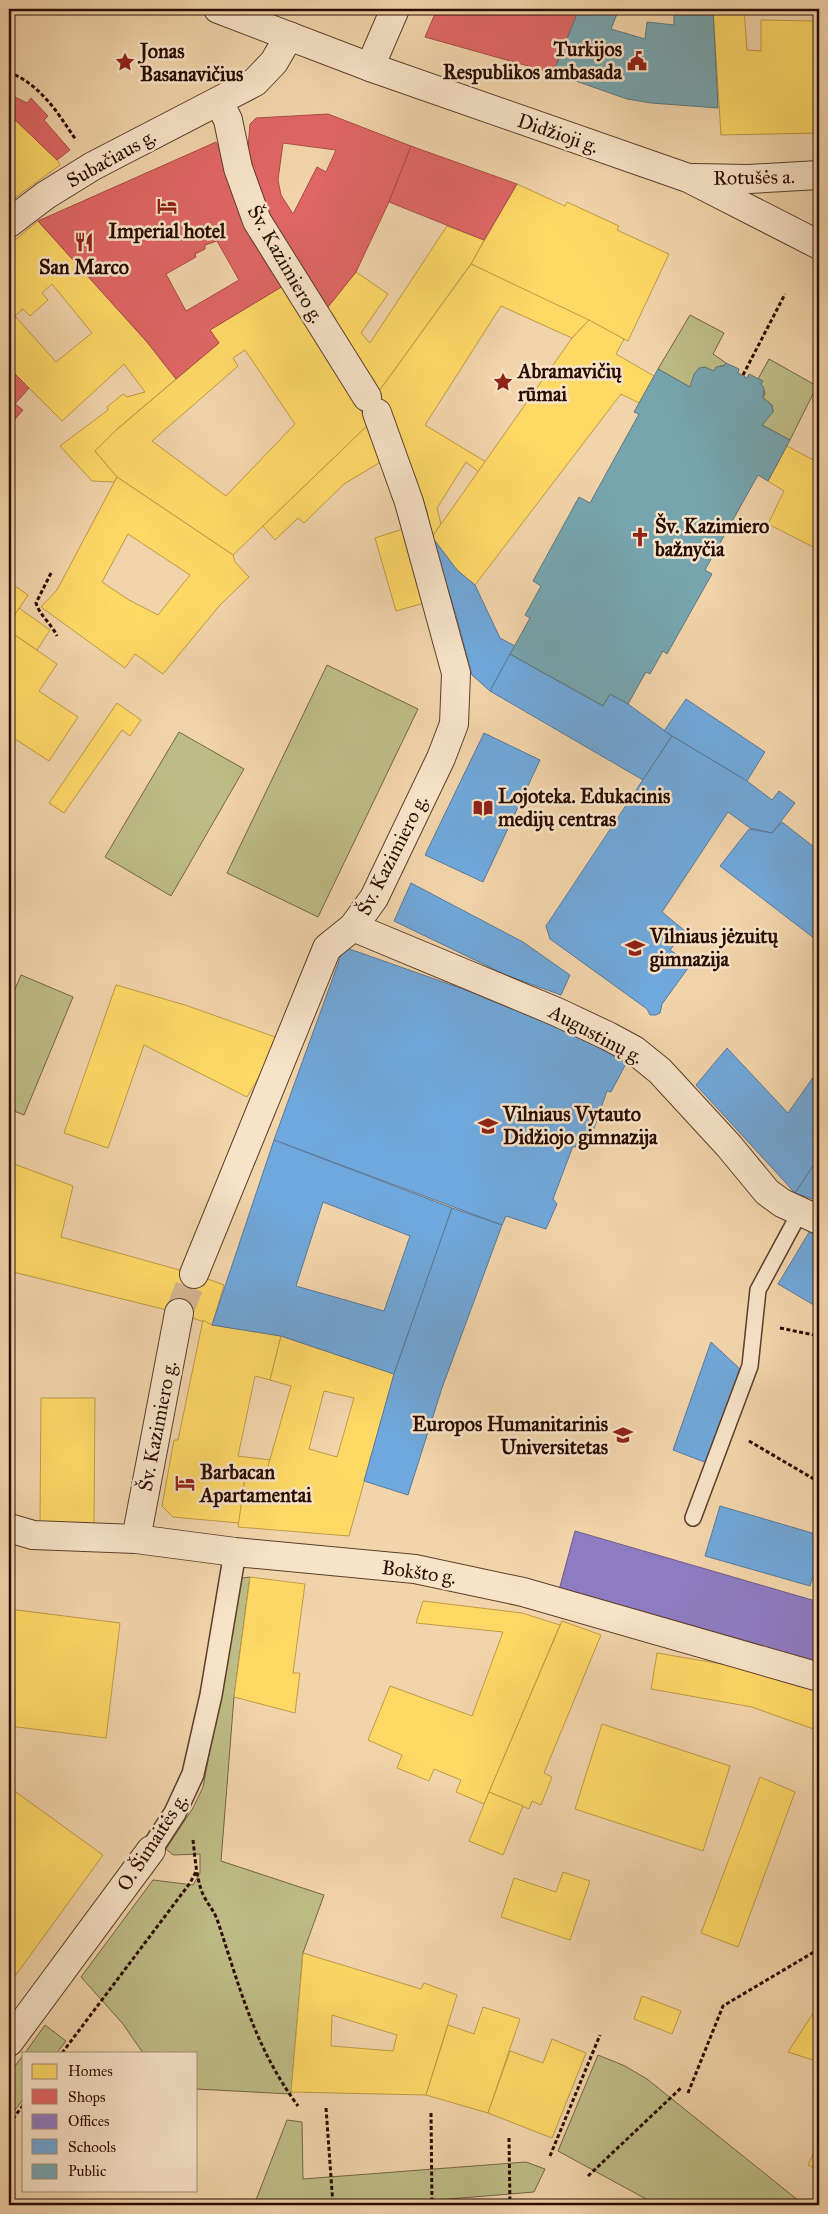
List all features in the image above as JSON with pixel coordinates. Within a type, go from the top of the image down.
[{"type":"street","name":"Didžioji g.","points":[[218,9],[370,67],[688,178],[819,245]]},
{"type":"street","points":[[370,67],[395,9]]},
{"type":"street","points":[[219,102],[255,82],[274,62],[289,36]]},
{"type":"street","name":"Subačiaus g.","points":[[9,223],[46,195],[93,166],[130,145],[219,102]]},
{"type":"street","name":"Šv. Kazimiero g.","points":[[194,1274],[327,948],[353,927],[374,898],[441,758],[454,724],[456,697],[456,673],[409,502],[372,405],[257,221],[238,168],[228,120],[219,102]]},
{"type":"street","name":"Rotušės a.","points":[[688,178],[749,179],[819,176]]},
{"type":"street","name":"Augustinų g.","points":[[353,927],[557,1012],[634,1050],[660,1071],[729,1146],[767,1192],[809,1216]]},
{"type":"street","name":"Šv. Kazimiero g.","points":[[136,1538],[179,1313]]},
{"type":"street","name":"Bokšto g.","points":[[9,1528],[33,1535],[136,1538],[235,1552],[415,1569],[462,1578],[587,1610],[819,1677]]},
{"type":"street","name":"O. Šimaitės g.","points":[[9,2042],[151,1850],[176,1813],[193,1774],[211,1695],[235,1552]]},
{"type":"lane","points":[[693,1518],[750,1366],[758,1290],[809,1216]]},
{"type":"path","points":[[9,72],[18,76],[46,97],[93,166]]},
{"type":"path","points":[[743,375],[785,294]]},
{"type":"path","points":[[51,573],[36,603],[39,612],[54,628],[56,636]]},
{"type":"path","points":[[755,1322],[819,1336]]},
{"type":"path","points":[[726,1429],[819,1482]]},
{"type":"path","points":[[63,2052],[190,1883],[197,1870],[202,1892],[216,1916],[242,1999],[265,2054],[298,2106]]},
{"type":"path","points":[[688,2093],[723,2006],[819,1949]]},
{"type":"path","points":[[550,2156],[600,2035]]},
{"type":"path","points":[[588,2176],[682,2087]]},
{"type":"path","points":[[9,2124],[22,2107]]},
{"type":"path","points":[[326,2108],[333,2205]]},
{"type":"path","points":[[432,2113],[432,2205]]},
{"type":"path","points":[[509,2138],[510,2205]]},
{"type":"shaded area","points":[[690,315],[724,333],[713,354],[726,363],[690,387],[658,369]]},
{"type":"shaded area","points":[[769,359],[817,386],[790,440],[762,425],[773,411],[772,405],[763,398],[765,393],[761,384],[762,381],[758,379]]},
{"type":"shaded area","points":[[327,665],[418,709],[318,917],[227,873]]},
{"type":"shaded area","points":[[179,732],[244,769],[171,896],[105,857]]},
{"type":"shaded area","points":[[21,975],[73,997],[24,1115],[9,1109],[9,1003]]},
{"type":"shaded area","points":[[250,1577],[234,1697],[221,1861],[324,1895],[303,1953],[291,2094],[198,2089],[198,2052],[142,2052],[123,2024],[81,1977],[153,1880],[193,1885],[200,1873],[200,1854],[173,1855],[166,1849],[193,1808],[203,1787],[242,1578]]},
{"type":"shaded area","points":[[45,2025],[66,2041],[58,2052],[26,2052]]},
{"type":"shaded area","points":[[598,2055],[625,2066],[647,2079],[804,2205],[657,2205],[558,2151]]},
{"type":"shaded area","points":[[22,2057],[22,2101],[9,2118],[9,2074]]},
{"type":"shaded area","points":[[287,2120],[302,2122],[303,2179],[526,2162],[545,2169],[534,2192],[377,2205],[254,2205]]},
{"type":"building: Homes","points":[[713,9],[744,9],[747,50],[761,51],[761,20],[815,21],[819,44],[819,133],[721,135]]},
{"type":"building: Homes","points":[[9,114],[60,165],[9,202]]},
{"type":"building: Homes","points":[[517,184],[565,206],[567,202],[619,226],[617,230],[669,254],[628,341],[471,264]]},
{"type":"building: Homes","points":[[38,221],[147,342],[176,379],[115,431],[95,451],[117,477],[114,482],[92,481],[60,446],[108,410],[107,407],[123,394],[127,397],[145,392],[124,364],[62,421],[9,368],[9,245]],"holes":[[[52,284],[92,333],[56,362],[15,316],[23,309],[30,316],[48,300],[42,293]]]},
{"type":"building: Homes","points":[[447,226],[484,240],[471,264],[377,394],[324,312],[356,272],[388,294],[361,333],[370,343]]},
{"type":"building: Homes","points":[[471,264],[589,320],[572,338],[501,306],[425,425],[486,462],[479,472],[466,462],[437,508],[441,524],[432,537],[427,511],[409,461],[377,394]]},
{"type":"building: Homes","points":[[283,286],[369,424],[233,555],[117,477],[95,451],[115,431],[219,343],[210,330]],"holes":[[[245,350],[295,424],[226,496],[152,441],[238,366],[233,358]]]},
{"type":"building: Homes","points":[[589,320],[624,339],[616,354],[654,376],[639,403],[621,394],[475,585],[457,570],[432,537],[572,338]]},
{"type":"building: Homes","points":[[369,424],[384,460],[344,484],[304,523],[298,518],[275,540],[263,526]]},
{"type":"building: Homes","points":[[787,446],[819,463],[819,550],[768,524],[784,491],[768,481]]},
{"type":"building: Homes","points":[[117,477],[233,555],[235,562],[249,577],[220,605],[163,674],[135,654],[125,668],[41,607],[57,590]],"holes":[[[128,534],[190,575],[158,615],[129,600],[102,582]]]},
{"type":"building: Homes","points":[[403,529],[424,603],[396,611],[375,538]]},
{"type":"building: Homes","points":[[9,582],[28,595],[9,624]]},
{"type":"building: Homes","points":[[19,608],[50,630],[37,650],[9,631],[9,624]]},
{"type":"building: Homes","points":[[9,631],[57,664],[39,691],[78,717],[49,761],[12,737],[9,742]]},
{"type":"building: Homes","points":[[117,703],[141,720],[130,736],[122,730],[64,813],[49,803]]},
{"type":"building: Homes","points":[[116,985],[185,1005],[281,1039],[247,1097],[144,1045],[108,1148],[64,1133]]},
{"type":"building: Homes","points":[[9,1162],[73,1186],[61,1237],[194,1274],[224,1285],[212,1325],[179,1313],[9,1271]]},
{"type":"building: Homes","points":[[203,1320],[212,1325],[281,1336],[270,1380],[255,1376],[238,1456],[270,1460],[264,1480],[245,1478],[239,1523],[173,1517],[162,1506],[174,1440],[178,1440]]},
{"type":"building: Homes","points":[[281,1336],[394,1374],[349,1536],[238,1527],[245,1478],[264,1480],[291,1386],[270,1380]],"holes":[[[324,1391],[354,1398],[337,1457],[309,1449]]]},
{"type":"building: Homes","points":[[41,1398],[95,1398],[94,1524],[40,1524]]},
{"type":"building: Homes","points":[[250,1577],[305,1584],[293,1673],[300,1673],[295,1713],[234,1697]]},
{"type":"building: Homes","points":[[423,1601],[522,1613],[560,1625],[484,1804],[456,1792],[461,1780],[434,1769],[429,1781],[397,1768],[402,1755],[368,1740],[390,1686],[472,1716],[503,1632],[416,1623]]},
{"type":"building: Homes","points":[[9,1609],[120,1623],[106,1738],[9,1726]]},
{"type":"building: Homes","points":[[562,1621],[601,1635],[544,1773],[552,1777],[541,1805],[532,1801],[529,1809],[489,1792]]},
{"type":"building: Homes","points":[[657,1653],[763,1671],[819,1690],[819,1731],[752,1707],[651,1689]]},
{"type":"building: Homes","points":[[602,1724],[730,1766],[703,1851],[575,1809]]},
{"type":"building: Homes","points":[[760,1777],[795,1792],[738,1947],[701,1933]]},
{"type":"building: Homes","points":[[9,1787],[103,1855],[10,1983],[9,1981]]},
{"type":"building: Homes","points":[[489,1792],[523,1806],[503,1855],[469,1841]]},
{"type":"building: Homes","points":[[563,1872],[590,1881],[570,1940],[501,1917],[514,1878],[556,1892]]},
{"type":"building: Homes","points":[[303,1953],[421,1989],[424,1983],[457,1995],[426,2095],[291,2092]],"holes":[[[332,2015],[397,2035],[393,2051],[331,2046]]]},
{"type":"building: Homes","points":[[642,1996],[681,2011],[672,2034],[634,2019]]},
{"type":"building: Homes","points":[[819,2004],[819,2062],[788,2052]]},
{"type":"building: Homes","points":[[483,2007],[520,2019],[488,2113],[426,2095],[448,2025],[474,2034]]},
{"type":"building: Homes","points":[[552,2039],[586,2053],[552,2138],[488,2113],[510,2051],[543,2063]]},
{"type":"building: Homes","points":[[819,2141],[819,2170],[808,2165]]},
{"type":"building: Shops","points":[[437,9],[579,9],[553,73],[425,37]]},
{"type":"building: Shops","points":[[9,94],[27,103],[31,98],[48,116],[44,120],[70,150],[57,160],[9,114]]},
{"type":"building: Shops","points":[[328,114],[411,146],[389,202],[356,272],[324,312],[251,185],[247,160],[250,124],[256,118]],"holes":[[[283,143],[336,150],[326,172],[317,167],[293,214],[281,195],[278,180]]]},
{"type":"building: Shops","points":[[216,142],[283,286],[210,330],[219,343],[176,379],[147,342],[38,221]],"holes":[[[217,241],[239,280],[186,311],[166,274],[196,257],[195,254],[205,249],[205,245]]]},
{"type":"building: Shops","points":[[411,146],[517,184],[484,240],[389,202]]},
{"type":"building: Shops","points":[[9,368],[29,388],[15,404],[23,410],[9,426]]},
{"type":"building: Offices","points":[[575,1531],[819,1602],[819,1665],[559,1590]]},
{"type":"building: Schools","points":[[432,537],[457,570],[475,585],[500,638],[515,646],[490,691],[472,675]]},
{"type":"building: Schools","points":[[510,654],[603,706],[610,694],[628,704],[672,736],[643,780],[490,691]]},
{"type":"building: Schools","points":[[686,699],[765,752],[747,781],[664,731]]},
{"type":"building: Schools","name":"Lojoteka. Edukacinis medijų centras","points":[[484,733],[540,760],[483,882],[425,855]]},
{"type":"building: Schools","points":[[672,736],[747,781],[772,800],[779,791],[795,803],[772,833],[750,828],[728,812],[662,912],[685,931],[670,950],[691,964],[662,1004],[660,1013],[650,1015],[647,1009],[550,939],[546,926]]},
{"type":"building: Schools","points":[[782,822],[819,851],[819,942],[720,866],[749,829],[772,833]]},
{"type":"building: Schools","points":[[411,883],[523,942],[570,975],[561,995],[506,975],[394,921]]},
{"type":"building: Schools","name":"Vilniaus Vytauto Didžiojo gimnazija","points":[[344,947],[562,1024],[630,1056],[611,1092],[607,1091],[586,1151],[573,1146],[553,1199],[557,1204],[546,1229],[506,1216],[502,1225],[274,1140]]},
{"type":"building: Schools","points":[[727,1048],[788,1113],[819,1069],[819,1157],[795,1193],[696,1085]]},
{"type":"building: Schools","points":[[274,1140],[452,1208],[394,1374],[281,1336],[212,1325]],"holes":[[[323,1202],[410,1236],[384,1311],[296,1286]]]},
{"type":"building: Schools","points":[[819,1157],[819,1201],[795,1193]]},
{"type":"building: Schools","points":[[452,1208],[502,1225],[442,1388],[408,1495],[364,1481],[394,1374]]},
{"type":"building: Schools","points":[[811,1229],[819,1233],[819,1308],[778,1284]]},
{"type":"building: Schools","points":[[711,1342],[740,1369],[707,1463],[673,1450]]},
{"type":"building: Schools","points":[[720,1506],[819,1535],[819,1555],[810,1586],[705,1556]]},
{"type":"building: Public","name":"Turkijos Respublikos ambasada","points":[[579,9],[619,9],[611,29],[645,39],[647,22],[674,25],[674,9],[713,9],[718,108],[651,103],[627,99],[553,73]]},
{"type":"building: Public","name":"Šv. Kazimiero bažnyčia","points":[[726,363],[739,369],[738,373],[747,378],[749,374],[763,381],[761,384],[764,388],[763,398],[772,405],[773,412],[762,425],[790,440],[768,481],[758,475],[705,570],[712,574],[667,654],[663,651],[650,674],[646,672],[628,704],[610,694],[603,706],[510,654],[530,618],[525,615],[541,586],[533,581],[579,497],[590,503],[639,414],[634,412],[658,369],[690,387],[694,374],[699,368],[705,367],[714,371],[716,367],[724,366]]},
{"type":"tunnel","points":[[179,1313],[194,1274]]},
{"type":"place","name":"Turkijos Respublikos ambasada","points":[[637,61]]},
{"type":"place","name":"Jonas Basanavičius","points":[[125,62]]},
{"type":"place","name":"Imperial hotel","points":[[167,206]]},
{"type":"place","name":"San Marco","points":[[84,242]]},
{"type":"place","name":"Abramavičių rūmai","points":[[503,382]]},
{"type":"place","name":"Šv. Kazimiero bažnyčia","points":[[640,537]]},
{"type":"place","name":"Lojoteka. Edukacinis medijų centras","points":[[483,808]]},
{"type":"place","name":"Vilniaus jėzuitų gimnazija","points":[[635,948]]},
{"type":"place","name":"Vilniaus Vytauto Didžiojo gimnazija","points":[[488,1126]]},
{"type":"place","name":"Europos Humanitarinis Universitetas","points":[[623,1435]]},
{"type":"place","name":"Barbacan Apartamentai","points":[[185,1483]]}]
